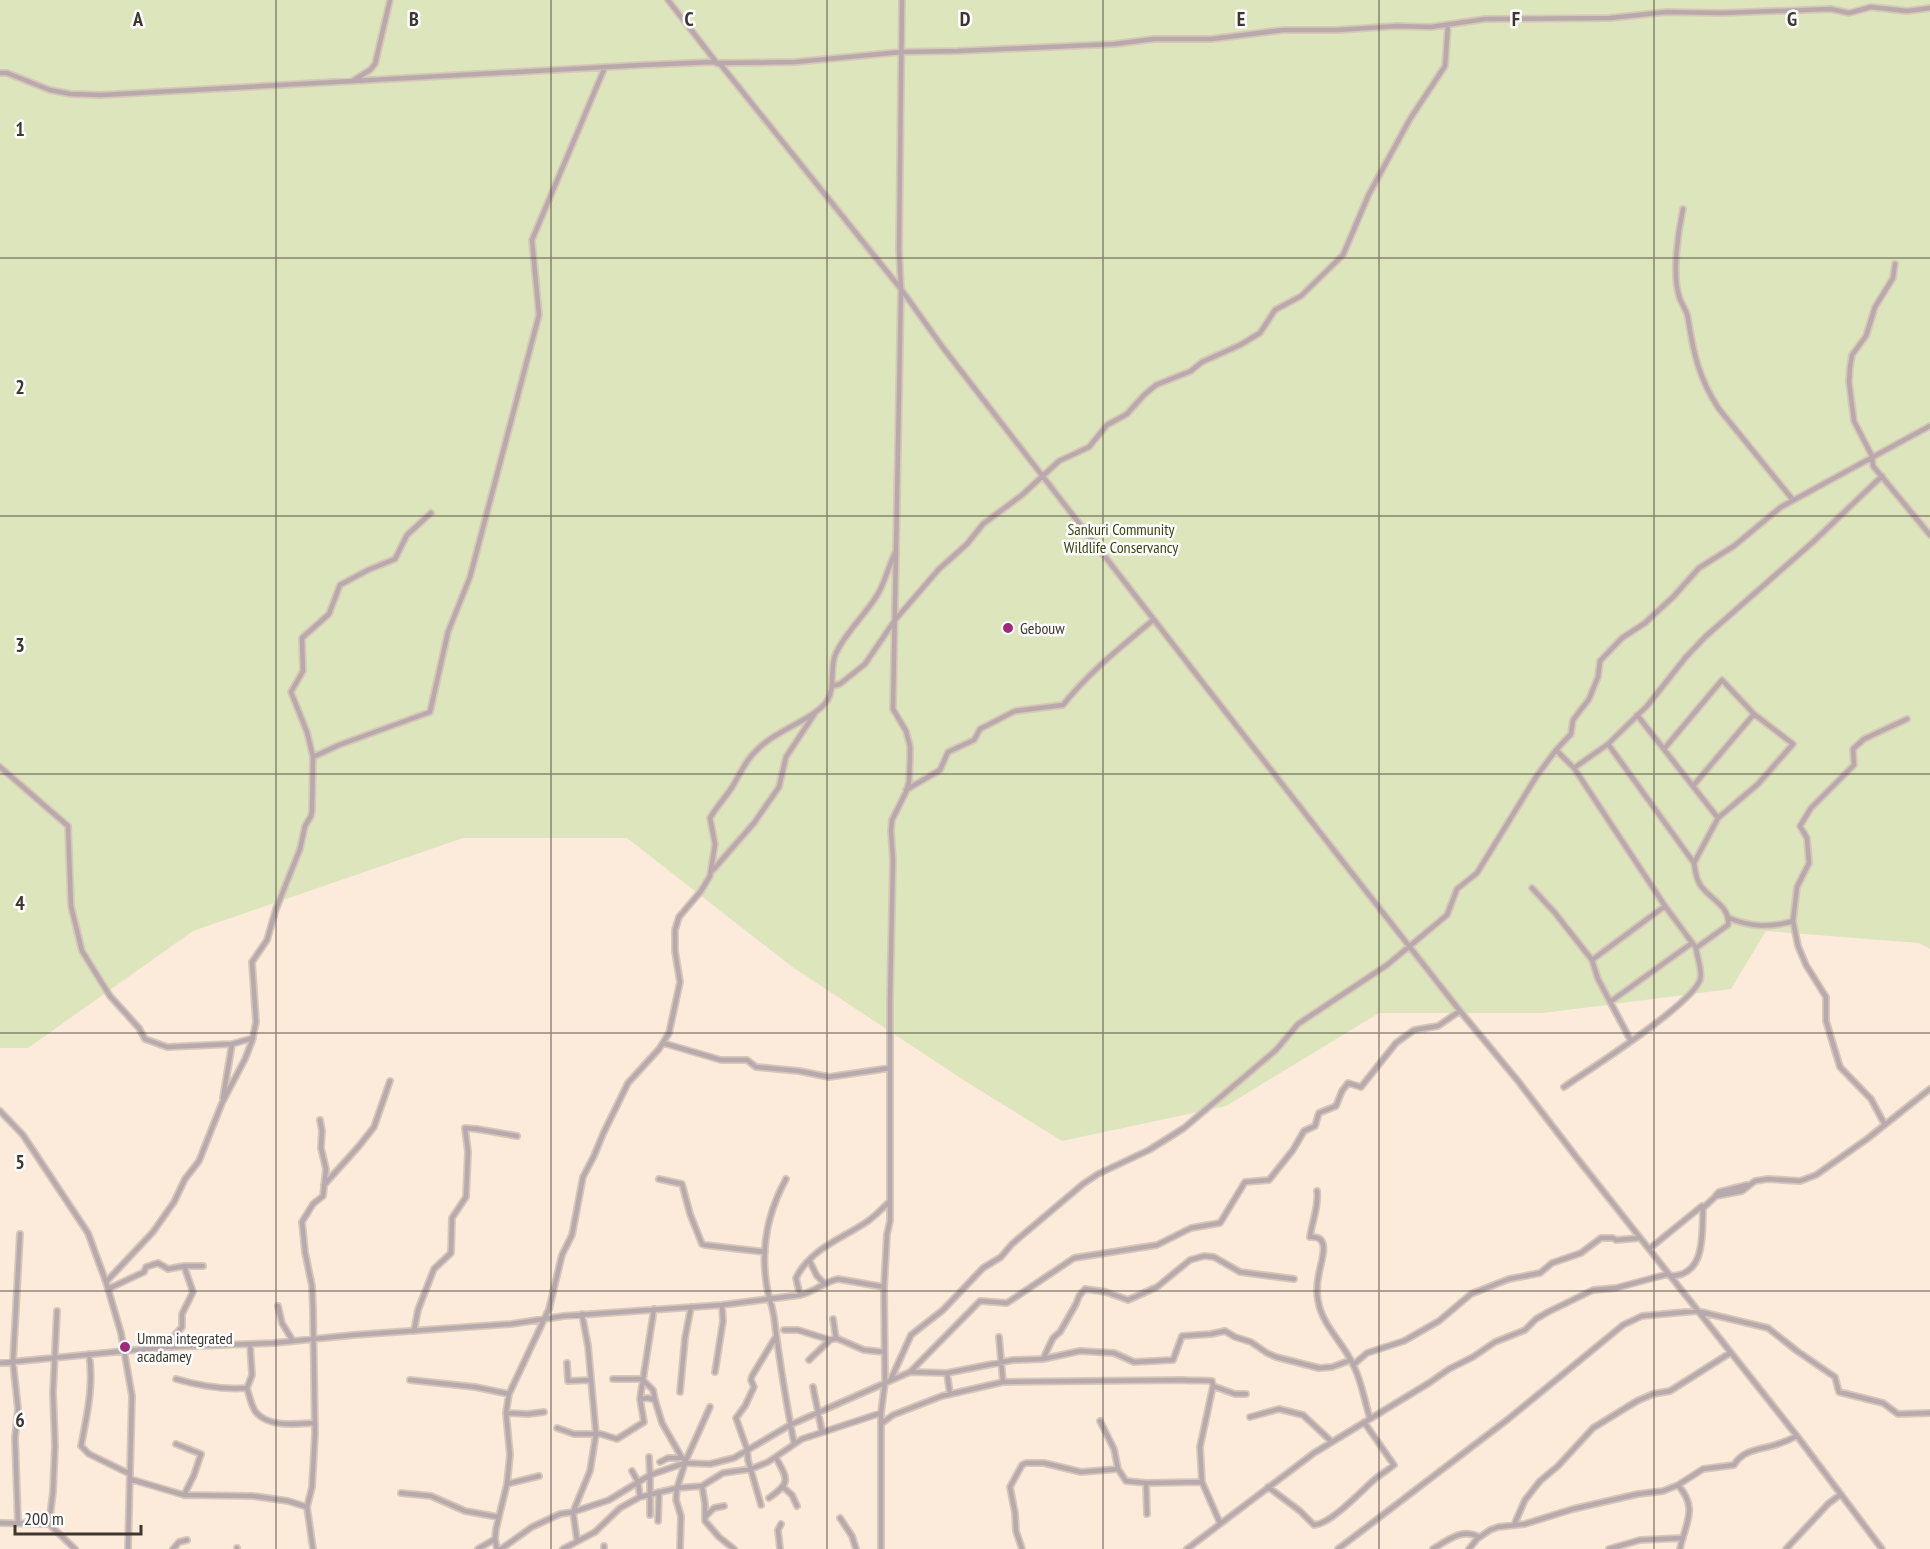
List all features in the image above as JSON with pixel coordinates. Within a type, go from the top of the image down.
[{"type":"street","points":[[351,81],[370,70],[375,64],[390,0]]},
{"type":"street","points":[[668,0],[901,289],[944,350],[1153,620],[1797,1436],[1882,1549]]},
{"type":"street","points":[[881,1549],[881,1413],[885,1382],[884,1287],[887,1234],[890,1221],[893,860],[891,831],[892,820],[909,782],[910,746],[906,731],[893,709],[901,289],[899,249],[902,0]]},
{"type":"street","points":[[0,72],[50,90],[91,95],[606,67],[795,62],[901,52],[1114,44],[1154,39],[1211,39],[1283,30],[1431,27],[1485,19],[1599,19],[1666,12],[1722,13],[1830,9],[1849,13],[1871,7],[1907,11],[1930,8]]},
{"type":"street","points":[[832,686],[840,684],[865,664],[895,620],[939,569],[967,544],[983,524],[1022,495],[1059,461],[1089,447],[1107,425],[1127,414],[1156,385],[1191,371],[1203,362],[1260,333],[1275,310],[1301,296],[1343,255],[1369,194],[1410,119],[1445,66],[1448,25]]},
{"type":"street","points":[[313,757],[339,745],[430,712],[448,632],[470,577],[539,315],[532,240],[606,67]]},
{"type":"street","points":[[1683,209],[1678,230],[1676,268],[1679,296],[1688,314],[1695,361],[1710,395],[1730,424],[1793,500]]},
{"type":"street","points":[[1895,264],[1893,278],[1875,307],[1866,336],[1852,356],[1849,382],[1854,421],[1872,456],[1873,466],[1930,535]]},
{"type":"street","points":[[891,1379],[911,1335],[943,1310],[983,1268],[1001,1257],[1012,1244],[1083,1184],[1098,1174],[1149,1150],[1184,1128],[1276,1050],[1298,1024],[1387,965],[1447,915],[1457,889],[1477,873],[1536,777],[1571,734],[1573,720],[1590,699],[1599,676],[1600,661],[1622,638],[1645,623],[1699,568],[1734,546],[1780,507],[1930,426]]},
{"type":"street","points":[[1574,768],[1608,744],[1637,715],[1705,638],[1882,476]]},
{"type":"street","points":[[106,1282],[153,1232],[174,1202],[185,1179],[199,1161],[222,1103],[245,1059],[253,1038],[256,1022],[252,962],[267,940],[276,909],[300,849],[305,826],[311,816],[313,757],[307,732],[291,692],[303,671],[302,638],[329,614],[340,585],[395,559],[407,535],[431,513]]},
{"type":"street","points":[[684,1460],[650,1475],[609,1500],[560,1514],[532,1527],[499,1549],[495,1539],[507,1484],[510,1455],[506,1413],[509,1394],[549,1309],[554,1280],[562,1255],[572,1235],[583,1176],[628,1083],[669,1033],[680,982],[675,951],[675,930],[679,917],[701,891],[711,872],[754,823],[779,787],[786,757],[816,712],[827,701],[832,686],[833,659],[836,651],[878,596],[896,550]]},
{"type":"street","points":[[906,790],[940,770],[948,752],[974,741],[980,729],[1015,711],[1063,705],[1095,669],[1153,620]]},
{"type":"street","points":[[1664,749],[1722,680],[1754,714],[1793,744],[1758,784],[1718,818],[1694,862]]},
{"type":"street","points":[[711,872],[715,844],[710,818],[733,785],[741,768],[765,742],[816,712]]},
{"type":"street","points":[[1693,786],[1754,714]]},
{"type":"street","points":[[1637,715],[1718,818]]},
{"type":"street","points":[[1885,1125],[1871,1099],[1840,1067],[1826,1021],[1826,997],[1806,965],[1798,946],[1792,921],[1797,887],[1809,863],[1807,838],[1800,825],[1811,808],[1854,765],[1853,749],[1864,739],[1908,719]]},
{"type":"street","points":[[1608,744],[1694,862],[1699,885],[1729,918],[1745,925],[1760,926],[1777,926],[1792,921]]},
{"type":"street","points":[[1556,750],[1574,768],[1665,906],[1696,948],[1700,969],[1700,980],[1688,997],[1631,1041],[1564,1087]]},
{"type":"street","points":[[0,767],[68,826],[71,906],[81,951],[110,996],[146,1039],[167,1047],[232,1044],[253,1038]]},
{"type":"street","points":[[1532,888],[1592,960],[1598,979],[1631,1041]]},
{"type":"street","points":[[1592,960],[1665,906]]},
{"type":"street","points":[[1696,948],[1728,925],[1729,918]]},
{"type":"street","points":[[1610,1002],[1692,943]]},
{"type":"street","points":[[910,1372],[980,1301],[1007,1303],[1074,1258],[1156,1245],[1191,1228],[1220,1223],[1245,1182],[1269,1180],[1293,1150],[1304,1131],[1315,1126],[1319,1113],[1336,1106],[1342,1090],[1348,1083],[1361,1087],[1396,1043],[1414,1030],[1438,1026],[1460,1011]]},
{"type":"street","points":[[663,1043],[721,1060],[747,1060],[756,1067],[799,1071],[829,1077],[890,1068]]},
{"type":"street","points":[[222,1103],[232,1044]]},
{"type":"street","points":[[324,1185],[374,1127],[390,1081]]},
{"type":"street","points":[[1649,1249],[1719,1192],[1761,1180],[1796,1182],[1806,1180],[1832,1165],[1930,1089]]},
{"type":"street","points":[[0,1111],[23,1135],[88,1233],[106,1282],[124,1351],[132,1396],[128,1549]]},
{"type":"street","points":[[313,1549],[307,1507],[312,1487],[315,1423],[313,1309],[312,1286],[304,1252],[302,1222],[313,1204],[323,1196],[326,1169],[321,1148],[320,1120]]},
{"type":"street","points":[[414,1331],[418,1310],[434,1269],[451,1253],[453,1218],[466,1197],[468,1152],[465,1128],[517,1136]]},
{"type":"street","points":[[659,1179],[682,1184],[690,1214],[702,1244],[765,1252]]},
{"type":"street","points":[[786,1179],[773,1206],[765,1252],[766,1281],[794,1443]]},
{"type":"street","points":[[1187,1549],[1304,1459],[1449,1369],[1473,1358],[1503,1338],[1520,1333],[1548,1312],[1593,1290],[1616,1288],[1669,1275],[1681,1276],[1698,1257],[1703,1208],[1716,1196],[1742,1191],[1750,1184]]},
{"type":"street","points":[[1317,1191],[1319,1205],[1312,1219],[1310,1237],[1316,1237],[1322,1241],[1324,1247],[1316,1290],[1319,1305],[1322,1315],[1352,1362],[1370,1419]]},
{"type":"street","points":[[800,1295],[796,1278],[809,1260],[822,1248],[867,1222],[889,1202]]},
{"type":"street","points":[[18,1523],[15,1438],[18,1409],[13,1362],[20,1234]]},
{"type":"street","points":[[660,1462],[668,1458],[710,1464],[734,1458],[790,1425],[910,1372],[947,1373],[1002,1362],[1027,1358],[1042,1359],[1080,1351],[1114,1353],[1134,1362],[1173,1360],[1182,1336],[1211,1334],[1225,1330],[1235,1337],[1256,1344],[1267,1353],[1305,1365],[1327,1368],[1352,1362],[1367,1353],[1404,1341],[1438,1321],[1471,1294],[1499,1282],[1540,1273],[1552,1263],[1581,1252],[1601,1238],[1616,1240],[1640,1238]]},
{"type":"street","points":[[1042,1359],[1085,1289],[1106,1292],[1128,1300],[1157,1287],[1190,1260],[1204,1256],[1214,1257],[1240,1272],[1294,1279]]},
{"type":"street","points":[[809,1260],[815,1273],[825,1284]]},
{"type":"street","points":[[108,1289],[144,1272],[146,1267],[158,1263],[168,1269],[203,1266]]},
{"type":"street","points":[[172,1347],[175,1335],[182,1327],[182,1314],[193,1292],[184,1266]]},
{"type":"street","points":[[0,1363],[172,1347],[312,1340],[511,1324],[582,1314],[722,1305],[810,1293],[838,1279],[884,1287]]},
{"type":"street","points":[[715,1372],[723,1321],[722,1305]]},
{"type":"street","points":[[279,1306],[282,1323],[293,1341]]},
{"type":"street","points":[[680,1392],[685,1338],[691,1307]]},
{"type":"street","points":[[557,1428],[574,1434],[596,1434],[617,1439],[641,1425],[644,1420],[640,1399],[642,1378],[654,1309]]},
{"type":"street","points":[[49,1524],[55,1446],[53,1392],[57,1311]]},
{"type":"street","points":[[1338,1549],[1507,1420],[1623,1325],[1642,1316],[1697,1311],[1768,1328],[1835,1377],[1839,1392],[1883,1403],[1898,1414],[1930,1413]]},
{"type":"street","points":[[577,1540],[573,1512],[590,1472],[596,1434],[588,1346],[582,1314]]},
{"type":"street","points":[[809,1360],[833,1339],[833,1319]]},
{"type":"street","points":[[784,1330],[798,1330],[864,1350],[884,1352]]},
{"type":"street","points":[[760,1505],[747,1449],[736,1418],[754,1387],[752,1376],[776,1336]]},
{"type":"street","points":[[999,1337],[1003,1382]]},
{"type":"street","points":[[250,1344],[252,1375],[247,1388],[253,1406],[260,1416],[281,1423],[315,1423]]},
{"type":"street","points":[[1514,1525],[1525,1500],[1539,1481],[1558,1466],[1593,1428],[1637,1401],[1653,1394],[1670,1391],[1730,1353]]},
{"type":"street","points":[[89,1354],[92,1373],[81,1446],[88,1454],[130,1477],[184,1495],[253,1496],[288,1501],[307,1507]]},
{"type":"street","points":[[567,1363],[568,1381],[591,1380]]},
{"type":"street","points":[[947,1373],[950,1394]]},
{"type":"street","points":[[613,1379],[642,1378]]},
{"type":"street","points":[[642,1378],[652,1390],[662,1423],[684,1460]]},
{"type":"street","points":[[176,1379],[224,1389],[247,1388]]},
{"type":"street","points":[[410,1380],[475,1387],[509,1394]]},
{"type":"street","points":[[882,1423],[893,1415],[950,1394],[1003,1382],[1212,1381],[1213,1386],[1200,1447],[1202,1482],[1220,1523]]},
{"type":"street","points":[[1213,1386],[1235,1394],[1246,1394]]},
{"type":"street","points":[[813,1387],[822,1432]]},
{"type":"street","points":[[640,1399],[655,1400]]},
{"type":"street","points":[[680,1549],[681,1516],[676,1500],[676,1488],[684,1460],[710,1407]]},
{"type":"street","points":[[1250,1417],[1279,1409],[1303,1415],[1332,1442]]},
{"type":"street","points":[[506,1413],[544,1412]]},
{"type":"street","points":[[563,1549],[595,1532],[620,1508],[640,1497],[676,1488],[702,1486],[723,1473],[751,1469],[776,1458],[794,1443],[881,1413]]},
{"type":"street","points":[[1100,1421],[1114,1449],[1118,1469],[1126,1481],[1202,1482]]},
{"type":"street","points":[[1268,1487],[1300,1511],[1314,1525],[1320,1524],[1341,1510],[1394,1465],[1364,1422]]},
{"type":"street","points":[[1469,1549],[1479,1537],[1498,1527],[1532,1522],[1584,1506],[1638,1494],[1659,1492],[1678,1485],[1703,1469],[1734,1465],[1740,1456],[1797,1436]]},
{"type":"street","points":[[176,1444],[201,1454],[184,1495]]},
{"type":"street","points":[[649,1457],[650,1515]]},
{"type":"street","points":[[769,1498],[783,1487],[786,1476],[776,1458]]},
{"type":"street","points":[[1022,1549],[1016,1531],[1010,1486],[1022,1465],[1044,1463],[1081,1472],[1118,1469]]},
{"type":"street","points":[[632,1471],[638,1482],[640,1497]]},
{"type":"street","points":[[507,1484],[540,1476]]},
{"type":"street","points":[[1146,1483],[1147,1514]]},
{"type":"street","points":[[1678,1485],[1688,1498],[1690,1507],[1689,1521],[1680,1549]]},
{"type":"street","points":[[702,1486],[708,1526],[734,1549]]},
{"type":"street","points":[[783,1487],[792,1495],[796,1506]]},
{"type":"street","points":[[401,1492],[431,1496],[465,1511],[498,1517]]},
{"type":"street","points":[[658,1521],[659,1492]]},
{"type":"street","points":[[1786,1549],[1828,1504],[1841,1494]]},
{"type":"street","points":[[705,1517],[714,1508],[724,1506]]},
{"type":"street","points":[[840,1518],[852,1536],[856,1549]]},
{"type":"street","points":[[0,1523],[49,1524],[75,1549]]},
{"type":"street","points":[[780,1549],[778,1530],[781,1524]]},
{"type":"street","points":[[1433,1549],[1459,1534],[1472,1533],[1479,1537]]},
{"type":"street","points":[[1609,1549],[1640,1540],[1683,1538]]},
{"type":"street","points":[[478,1549],[495,1539]]},
{"type":"street","points":[[173,1549],[179,1542],[187,1540]]},
{"type":"green space","name":"Sankuri Community Wildlife Conservancy","points":[[0,0],[1930,0],[1930,949],[1919,943],[1766,931],[1731,989],[1543,1013],[1379,1013],[1226,1106],[1062,1141],[968,1083],[791,966],[627,838],[463,838],[193,931],[28,1048],[0,1048]]},
{"type":"place","name":"Gebouw","points":[[1008,628]]},
{"type":"place","name":"Umma integrated acadamey","points":[[125,1347]]}]
